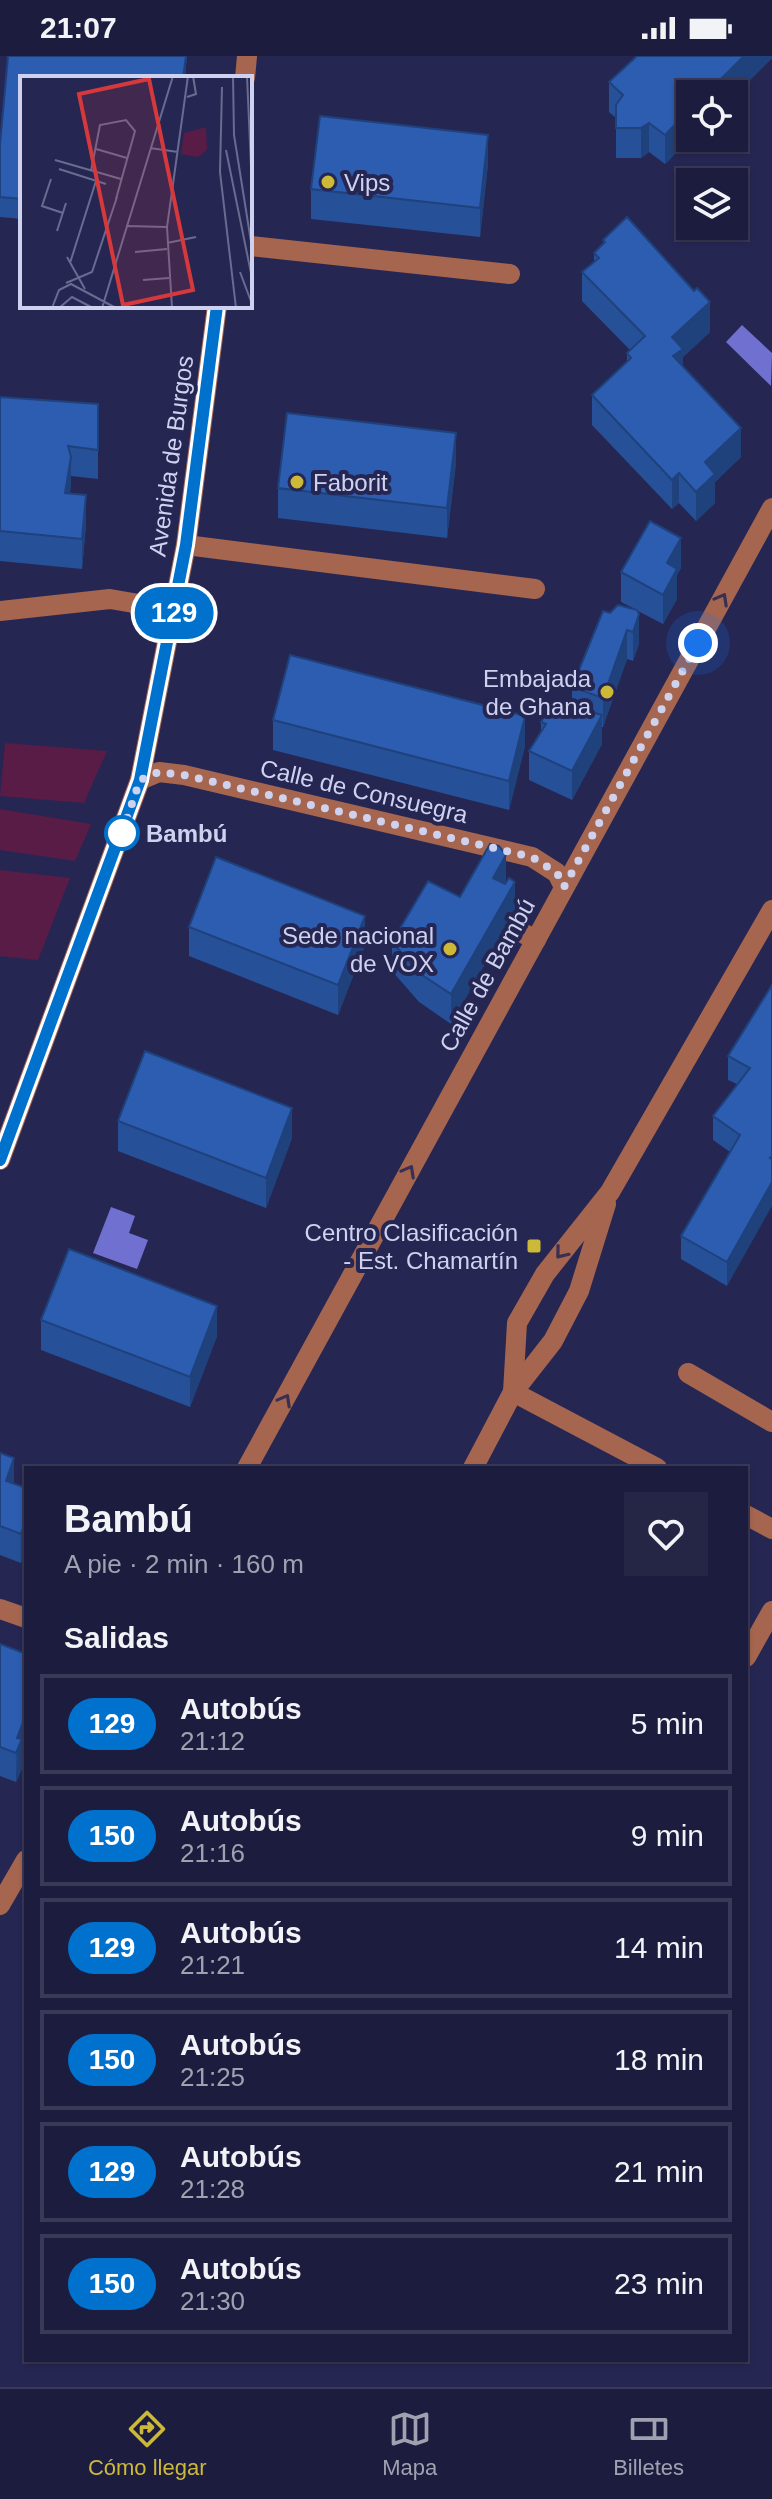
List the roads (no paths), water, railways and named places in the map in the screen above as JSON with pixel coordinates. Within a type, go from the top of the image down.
[{"type":"street","points":[[245,76],[247,56]]},
{"type":"street","points":[[252,246],[510,274]]},
{"type":"street","name":"Avenida de Burgos","points":[[0,1160],[140,780],[186,545],[217,308]]},
{"type":"street","name":"Calle de Bambú","points":[[248,1466],[772,508]]},
{"type":"street","points":[[186,545],[535,589]]},
{"type":"street","points":[[0,611],[110,599],[174,610]]},
{"type":"street","name":"Calle de Consuegra","points":[[140,780],[159,772],[184,775],[532,857],[557,873],[564,887]]},
{"type":"street","points":[[513,1392],[517,1323],[545,1274],[610,1192],[772,910]]},
{"type":"street","points":[[507,925],[536,940]]},
{"type":"street","points":[[474,1466],[513,1392],[553,1341],[579,1291],[610,1192]]},
{"type":"street","points":[[688,1373],[772,1422]]},
{"type":"street","points":[[513,1392],[653,1466]]},
{"type":"street","points":[[748,1516],[772,1529]]},
{"type":"street","points":[[0,1609],[24,1617]]},
{"type":"street","points":[[748,1653],[772,1611]]},
{"type":"street","points":[[0,1905],[24,1863]]},
{"type":"place","name":"Vips","points":[[328,182]]},
{"type":"place","name":"Faborit","points":[[297,482]]},
{"type":"place","name":"Embajada de Ghana","points":[[607,692]]},
{"type":"place","name":"Bambú","points":[[122,833]]},
{"type":"place","name":"Sede nacional de VOX","points":[[450,949]]},
{"type":"place","name":"Centro Clasificación - Est. Chamartín","points":[[534,1246]]}]
